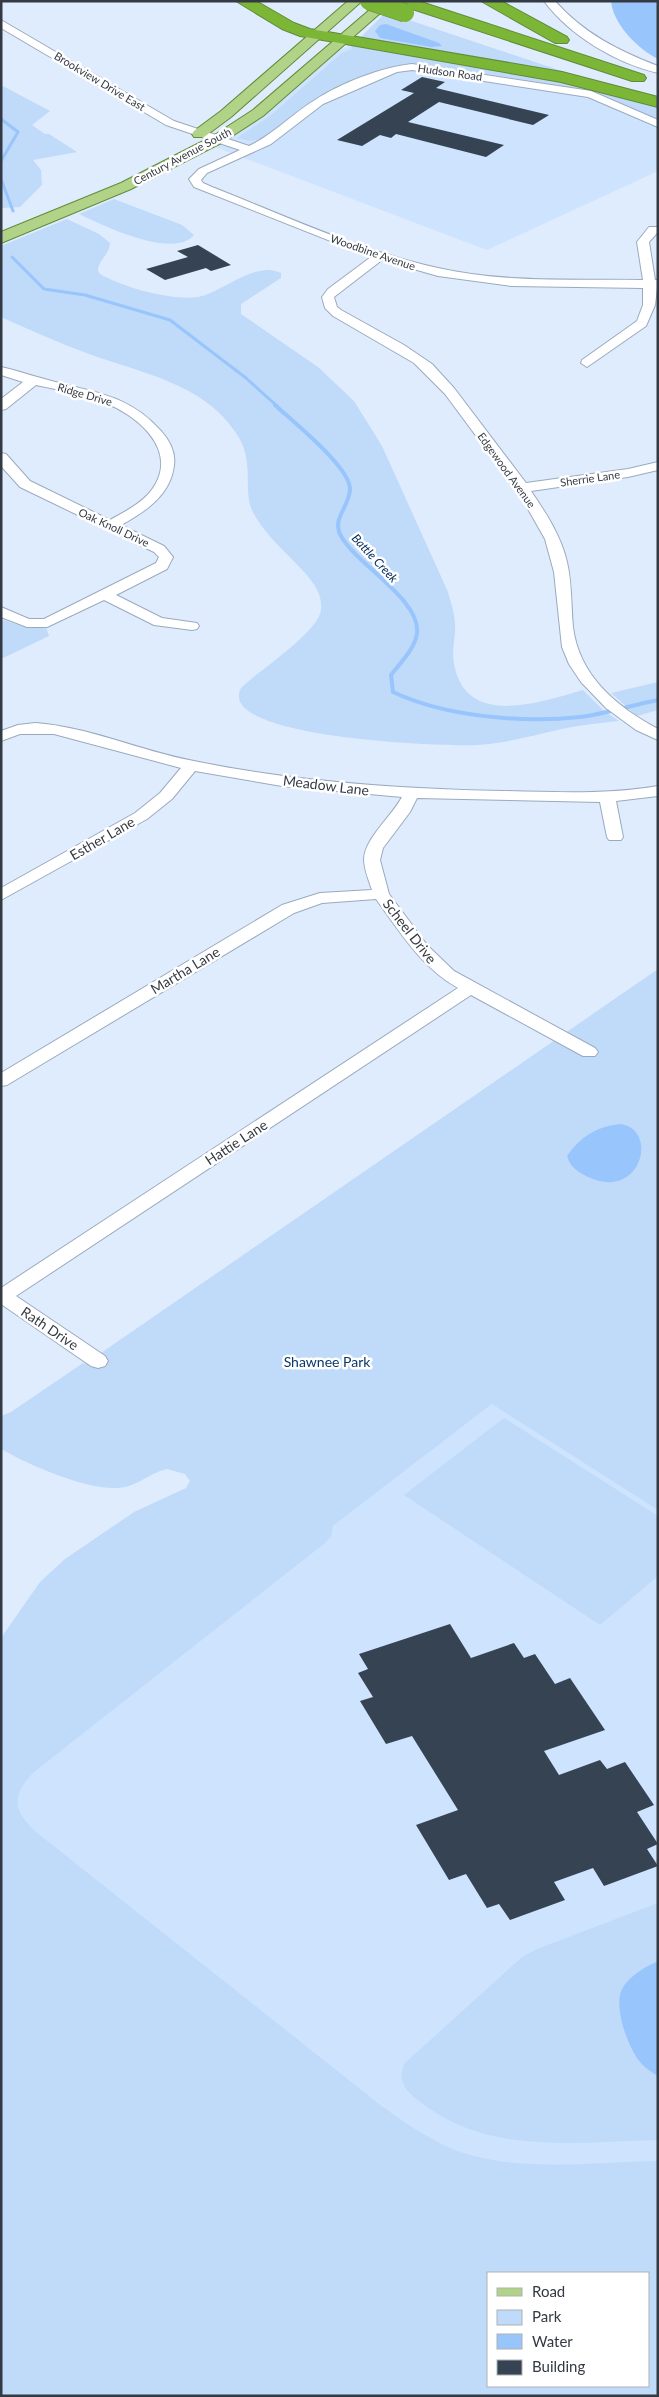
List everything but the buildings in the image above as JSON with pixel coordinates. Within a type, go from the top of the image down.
[{"type":"highway","points":[[244,1],[288,26],[314,35],[555,75],[658,102]]},
{"type":"highway","points":[[369,1],[408,7],[658,84]]},
{"type":"highway","points":[[489,1],[576,47],[658,79]]},
{"type":"highway","points":[[408,7],[658,97]]},
{"type":"main road","name":"Century Avenue South","points":[[1,226],[129,173],[200,134],[356,1]]},
{"type":"main road","name":"Century Avenue South","points":[[1,238],[126,186],[218,139],[258,113],[388,1]]},
{"type":"street","points":[[549,1],[567,21],[591,39],[613,52],[658,70]]},
{"type":"street","name":"Brookview Drive East","points":[[1,23],[170,123],[200,134]]},
{"type":"street","name":"Hudson Road","points":[[251,150],[280,133],[325,98],[392,70],[408,67],[429,68],[591,94],[658,124]]},
{"type":"street","points":[[200,134],[251,150]]},
{"type":"street","name":"Woodbine Avenue","points":[[251,150],[199,173],[195,178],[196,182],[208,190],[380,256],[429,270],[488,280],[653,284]]},
{"type":"street","points":[[587,363],[642,323],[648,314],[653,284],[643,242],[653,230]]},
{"type":"street","name":"Edgewood Avenue","points":[[380,256],[332,292],[328,297],[331,308],[419,360],[430,369],[522,488],[545,524],[562,564],[567,630],[574,658],[592,687],[604,700],[621,714],[658,735]]},
{"type":"street","name":"Ridge Drive","points":[[1,371],[112,401],[150,424],[168,454],[167,474],[161,488],[140,507],[110,525]]},
{"type":"street","points":[[1,406],[34,380]]},
{"type":"street","name":"Oak Knoll Drive","points":[[1,457],[17,478],[25,484],[159,549],[166,557],[166,562],[162,566],[105,595]]},
{"type":"street","name":"Sherrie Lane","points":[[522,488],[628,473],[658,466]]},
{"type":"street","points":[[1,611],[27,623],[47,623],[105,595],[159,622],[192,626]]},
{"type":"street","points":[[32,727],[39,710]]},
{"type":"street","name":"Meadow Lane","points":[[1,736],[18,729],[32,727],[60,731],[191,766],[334,786],[411,794],[607,798],[658,791]]},
{"type":"street","name":"Esther Lane","points":[[1,895],[141,816],[166,796],[191,766]]},
{"type":"street","name":"Scheel Drive","points":[[411,794],[402,812],[381,837],[375,848],[372,860],[381,894],[433,962],[469,988],[589,1052]]},
{"type":"street","points":[[607,798],[615,837]]},
{"type":"street","name":"Martha Lane","points":[[1,1081],[288,909],[320,898],[381,894]]},
{"type":"street","name":"Hattie Lane","points":[[2,1295],[469,988]]},
{"type":"street","name":"Rath Drive","points":[[2,1295],[98,1361]]},
{"type":"shaded area","points":[[352,46],[522,71],[658,105],[658,171],[487,250],[215,147],[209,148],[263,115],[338,50]]},
{"type":"shaded area","points":[[496,1401],[658,1503],[658,2306],[649,2272],[537,2272],[1,1835],[1,1781]]},
{"type":"green space","points":[[392,15],[601,84],[359,39],[382,16]]},
{"type":"green space","points":[[351,46],[522,71],[658,105],[658,120],[609,97],[582,89],[431,65],[405,64],[383,69],[326,93],[262,139],[250,141],[237,138],[270,116],[342,53],[352,49]]},
{"type":"green space","points":[[1,85],[50,111],[32,125],[77,152],[33,160],[41,170],[42,185],[20,207],[1,208]]},
{"type":"green space","points":[[114,199],[182,225],[194,235],[184,242],[170,244],[154,242],[120,232],[79,214]]},
{"type":"green space","points":[[67,219],[99,234],[110,243],[99,267],[98,271],[100,274],[121,284],[147,292],[175,297],[198,297],[250,274],[271,270],[281,273],[281,278],[241,304],[241,314],[318,367],[354,401],[382,446],[448,592],[455,622],[454,664],[461,684],[473,697],[489,704],[507,706],[547,700],[583,690],[603,710],[619,721],[576,726],[489,744],[426,744],[339,736],[297,729],[263,719],[242,705],[241,688],[310,630],[321,610],[321,600],[315,585],[272,539],[255,516],[249,497],[246,455],[236,433],[222,416],[206,402],[170,382],[78,350],[1,317],[1,246]]},
{"type":"green space","points":[[1,619],[24,627],[46,627],[49,636],[1,659]]},
{"type":"green space","points":[[658,682],[658,710],[637,716],[611,693]]},
{"type":"green space","name":"Shawnee Park","points":[[658,969],[658,1510],[492,1404],[333,1526],[331,1536],[325,1543],[34,1772],[21,1788],[18,1803],[23,1817],[36,1832],[379,2104],[431,2138],[450,2148],[474,2156],[526,2164],[553,2165],[658,2161],[658,2396],[1,2396],[1,1638],[40,1582],[65,1559],[134,1512],[186,1488],[190,1481],[185,1474],[167,1469],[125,1487],[96,1486],[44,1470],[1,1449],[1,1416],[11,1412],[83,1363],[85,1364]]},
{"type":"green space","points":[[504,1418],[658,1516],[658,1576],[600,1625],[404,1495]]},
{"type":"green space","points":[[658,1903],[658,2140],[564,2143],[533,2142],[503,2138],[474,2131],[446,2119],[419,2101],[406,2089],[402,2080],[402,2069],[405,2063],[521,1958],[537,1949]]},
{"type":"water","points":[[611,1],[658,1],[658,59],[642,49],[621,27]]},
{"type":"water","points":[[386,24],[439,43],[442,46],[431,47],[380,38],[375,31],[380,25]]},
{"type":"water","points":[[620,1124],[632,1128],[639,1137],[641,1149],[639,1161],[632,1172],[621,1180],[606,1182],[588,1177],[572,1166],[567,1156],[583,1138],[604,1127]]},
{"type":"water","points":[[658,1961],[658,2076],[644,2066],[635,2056],[623,2027],[619,2006],[620,1996],[625,1984],[643,1969]]},
{"type":"waterway","name":"Battle Creek","points":[[1,119],[18,132],[1,161]]},
{"type":"waterway","name":"Battle Creek","points":[[1,179],[13,211]]},
{"type":"waterway","name":"Battle Creek","points":[[12,257],[44,289],[85,295],[170,320],[246,378],[277,406]]},
{"type":"waterway","name":"Battle Creek","points":[[275,405],[319,445],[341,469],[350,489],[339,518],[338,524],[341,536],[349,547],[399,595],[409,608],[415,621],[416,639],[407,656],[391,675],[393,692],[436,707],[460,712],[485,716],[534,719],[590,716],[658,700]]}]
